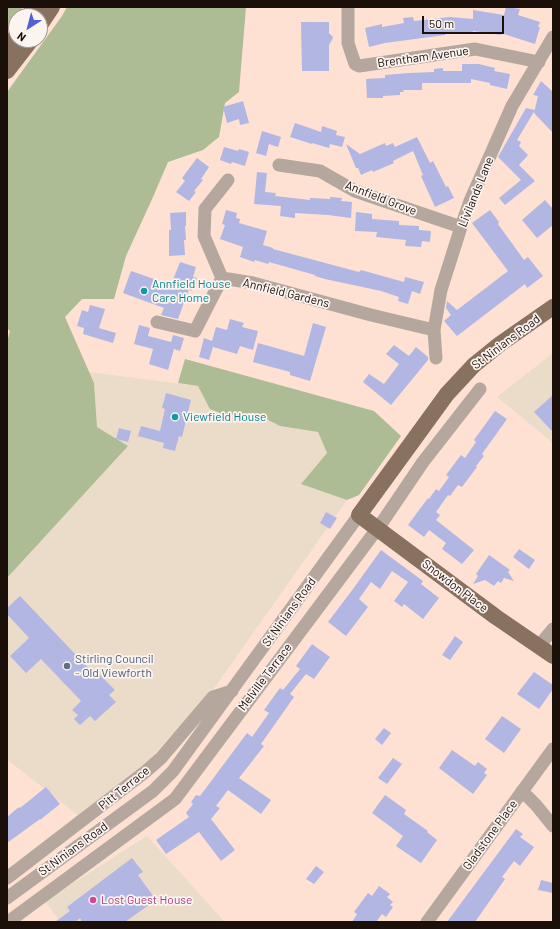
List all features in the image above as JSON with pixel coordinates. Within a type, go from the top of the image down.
[{"type":"main road","points":[[7,71],[25,48]]},
{"type":"main road","name":"St Ninians Road","points":[[359,515],[447,394],[474,365],[500,344],[553,307]]},
{"type":"main road","name":"Snowdon Place","points":[[359,515],[496,617],[553,656]]},
{"type":"street","name":"Brentham Avenue","points":[[348,7],[348,43],[355,64],[359,66],[475,49],[539,62]]},
{"type":"street","name":"Livilands Lane","points":[[436,358],[434,330],[441,290],[470,201],[512,106],[553,38]]},
{"type":"street","name":"Annfield Grove","points":[[279,165],[320,171],[355,191],[461,227]]},
{"type":"street","points":[[157,322],[195,330],[222,278],[204,236],[204,209],[228,180]]},
{"type":"street","name":"Annfield Gardens","points":[[222,278],[253,283],[371,315],[434,330]]},
{"type":"street","name":"Melville Terrace","points":[[8,922],[174,799],[377,528],[423,462],[480,388]]},
{"type":"street","name":"St Ninians Road","points":[[9,894],[152,791],[173,771],[359,515]]},
{"type":"street","points":[[539,646],[553,629]]},
{"type":"street","name":"Pitt Terrace","points":[[7,878],[146,772],[161,758],[213,697],[232,691]]},
{"type":"street","name":"Gladstone Place","points":[[427,922],[553,749]]},
{"type":"street","points":[[522,790],[553,826]]},
{"type":"shaded area","points":[[553,353],[553,443],[497,397]]},
{"type":"shaded area","points":[[89,372],[198,386],[225,415],[254,413],[280,426],[318,432],[327,453],[301,484],[347,500],[215,687],[148,761],[79,816],[9,761],[7,762],[7,578],[128,446],[97,427],[94,383]]},
{"type":"shaded area","points":[[147,836],[225,922],[60,922],[45,901]]},
{"type":"green space","points":[[7,7],[23,7],[8,8],[7,30]]},
{"type":"green space","points":[[67,7],[246,7],[239,92],[225,103],[219,137],[203,150],[168,162],[126,256],[114,299],[82,299],[65,317],[94,383],[97,427],[128,446],[7,578],[7,342],[10,331],[7,328],[7,92],[39,48],[48,48],[48,35]]},
{"type":"green space","points":[[185,359],[374,411],[401,436],[359,495],[347,500],[301,484],[327,453],[318,432],[280,426],[254,413],[225,415],[210,409],[198,386],[178,383]]},
{"type":"building","points":[[506,7],[520,9],[518,15],[540,22],[535,44],[501,33],[501,35],[473,31],[472,34],[445,32],[445,35],[385,43],[369,47],[365,28],[382,24],[382,27],[404,23],[403,18],[413,17],[414,21],[450,17],[473,19],[473,10],[504,15]]},
{"type":"building","points":[[301,22],[329,22],[329,33],[333,37],[329,45],[329,71],[302,71]]},
{"type":"building","points":[[462,64],[479,64],[495,68],[494,71],[510,74],[507,89],[490,85],[490,83],[471,79],[471,83],[422,83],[422,90],[403,90],[404,92],[400,92],[400,95],[383,96],[383,98],[367,98],[366,79],[385,78],[385,75],[434,72],[434,69],[443,68],[443,71],[462,71]]},
{"type":"building","points":[[541,81],[553,92],[553,133],[534,113],[538,96],[533,95]]},
{"type":"building","points":[[243,101],[249,123],[240,125],[239,119],[227,123],[223,107]]},
{"type":"building","points":[[526,108],[535,110],[517,140],[521,142],[519,146],[528,155],[519,165],[535,181],[505,205],[499,198],[521,180],[498,157]]},
{"type":"building","points":[[295,123],[321,132],[322,126],[337,131],[336,135],[345,137],[342,147],[330,144],[329,148],[290,137]]},
{"type":"building","points":[[262,131],[281,137],[278,147],[269,144],[266,156],[256,153]]},
{"type":"building","points":[[417,137],[430,163],[433,161],[446,187],[448,186],[454,198],[435,207],[421,176],[423,175],[413,151],[393,161],[394,163],[373,172],[372,170],[361,175],[358,168],[356,168],[346,144],[360,154],[385,143],[386,146],[393,143],[395,147]]},
{"type":"building","points":[[224,147],[249,152],[245,166],[232,162],[231,164],[220,160]]},
{"type":"building","points":[[197,158],[209,167],[201,179],[203,180],[194,191],[196,192],[189,201],[176,192],[185,181],[182,178]]},
{"type":"building","points":[[257,172],[267,173],[265,192],[276,193],[275,196],[310,200],[310,198],[330,199],[330,197],[342,198],[341,201],[352,202],[351,218],[295,213],[295,218],[280,216],[281,206],[254,204]]},
{"type":"building","points":[[545,200],[553,209],[553,225],[537,238],[522,220]]},
{"type":"building","points":[[226,210],[237,213],[236,218],[240,219],[239,223],[267,231],[263,245],[359,272],[361,270],[404,282],[405,277],[424,282],[420,294],[412,291],[408,304],[398,301],[399,297],[381,291],[325,279],[269,262],[268,264],[255,260],[254,262],[240,257],[243,247],[220,239],[225,225],[222,224]]},
{"type":"building","points":[[490,210],[499,222],[498,224],[524,260],[528,257],[543,276],[527,288],[525,284],[457,336],[444,321],[451,315],[446,308],[447,301],[457,310],[508,271],[472,223]]},
{"type":"building","points":[[186,212],[186,240],[184,240],[185,255],[169,256],[169,230],[171,230],[170,213]]},
{"type":"building","points":[[356,212],[372,214],[372,219],[399,221],[399,225],[419,226],[419,230],[431,231],[430,242],[422,241],[421,247],[405,246],[406,240],[376,237],[377,232],[355,231]]},
{"type":"building","name":"Annfield House Care Home","points":[[180,262],[196,267],[193,277],[197,278],[192,291],[189,289],[178,319],[161,315],[164,308],[123,293],[131,271],[171,285]]},
{"type":"building","points":[[90,305],[105,309],[99,328],[116,333],[113,343],[83,334],[84,328],[77,326],[82,310],[88,312]]},
{"type":"building","points":[[230,319],[244,323],[242,327],[258,331],[253,350],[240,346],[237,354],[213,347],[209,360],[199,357],[204,338],[212,341],[216,327],[227,330]]},
{"type":"building","points":[[313,323],[326,327],[310,381],[290,375],[290,372],[253,362],[258,343],[304,356]]},
{"type":"building","points":[[139,325],[150,328],[148,336],[171,342],[173,335],[184,338],[180,351],[174,349],[168,370],[149,364],[153,349],[134,344]]},
{"type":"building","points":[[394,345],[409,356],[416,347],[428,357],[428,360],[391,405],[363,382],[369,374],[384,384],[399,364],[386,354]]},
{"type":"building","name":"Viewfield House","points":[[166,393],[191,400],[182,437],[179,436],[175,451],[163,448],[164,443],[138,436],[141,426],[160,431],[165,409],[162,408]]},
{"type":"building","points":[[553,395],[553,432],[534,412]]},
{"type":"building","points":[[495,411],[507,419],[482,454],[484,456],[462,487],[458,485],[450,496],[448,495],[436,512],[440,515],[436,520],[474,550],[462,564],[442,549],[446,543],[429,530],[424,537],[408,525],[436,489],[439,491],[449,477],[446,475],[461,455],[465,458],[476,442],[474,440]]},
{"type":"building","points":[[119,428],[131,431],[128,442],[116,439]]},
{"type":"building","points":[[326,512],[337,518],[330,529],[320,523]]},
{"type":"building","points":[[519,549],[535,560],[529,569],[513,557]]},
{"type":"building","points":[[381,550],[423,581],[421,584],[439,598],[423,619],[404,604],[402,607],[394,601],[408,582],[392,571],[380,589],[371,582],[359,599],[368,607],[346,636],[328,622]]},
{"type":"building","points":[[489,555],[510,570],[508,572],[514,581],[504,578],[501,583],[498,581],[494,586],[485,580],[473,584],[478,576],[476,574]]},
{"type":"building","name":"Stirling Council - Old Viewforth","points":[[20,596],[95,675],[98,673],[115,690],[109,695],[116,702],[95,721],[90,716],[80,725],[74,719],[78,715],[72,710],[81,701],[41,659],[26,673],[10,656],[29,638],[7,614],[7,608]]},
{"type":"building","points":[[455,636],[463,642],[450,660],[442,655]]},
{"type":"building","points":[[312,644],[330,657],[314,679],[306,674],[290,694],[294,697],[261,744],[264,746],[239,778],[271,800],[261,814],[228,790],[216,806],[220,808],[211,819],[235,850],[221,861],[199,832],[166,854],[156,840],[189,817],[186,813],[193,804],[191,802],[196,795],[200,796],[247,733],[252,737],[269,713],[264,710],[280,688],[283,690],[300,669],[296,666]]},
{"type":"building","points":[[534,672],[553,685],[553,689],[539,709],[517,694]]},
{"type":"building","points":[[502,716],[521,729],[504,753],[485,739]]},
{"type":"building","points":[[384,728],[391,733],[382,745],[375,739]]},
{"type":"building","points":[[452,750],[475,766],[478,762],[487,769],[484,773],[487,775],[473,794],[439,768]]},
{"type":"building","points":[[393,758],[402,764],[387,784],[378,778]]},
{"type":"building","points":[[46,787],[60,804],[7,843],[7,817]]},
{"type":"building","points":[[385,795],[406,810],[404,814],[428,831],[427,832],[437,840],[421,863],[396,846],[403,836],[372,813]]},
{"type":"building","points":[[516,829],[523,834],[520,837],[534,847],[520,866],[514,861],[502,877],[505,879],[475,922],[447,922]]},
{"type":"building","points":[[132,858],[143,872],[138,875],[156,900],[125,922],[82,922],[80,918],[75,922],[55,922],[70,911],[67,907]]},
{"type":"building","points":[[316,866],[324,872],[314,884],[306,879]]},
{"type":"building","points":[[541,880],[553,883],[553,893],[538,890]]},
{"type":"building","points":[[379,886],[390,894],[387,897],[393,902],[390,905],[393,907],[386,917],[382,914],[376,922],[352,922],[357,914],[354,912],[368,893],[372,896]]},
{"type":"place","name":"Annfield House Care Home","points":[[144,291]]},
{"type":"place","name":"Viewfield House","points":[[175,417]]},
{"type":"place","name":"Stirling Council - Old Viewforth","points":[[67,666]]},
{"type":"place","name":"Lost Guest House","points":[[93,900]]}]
